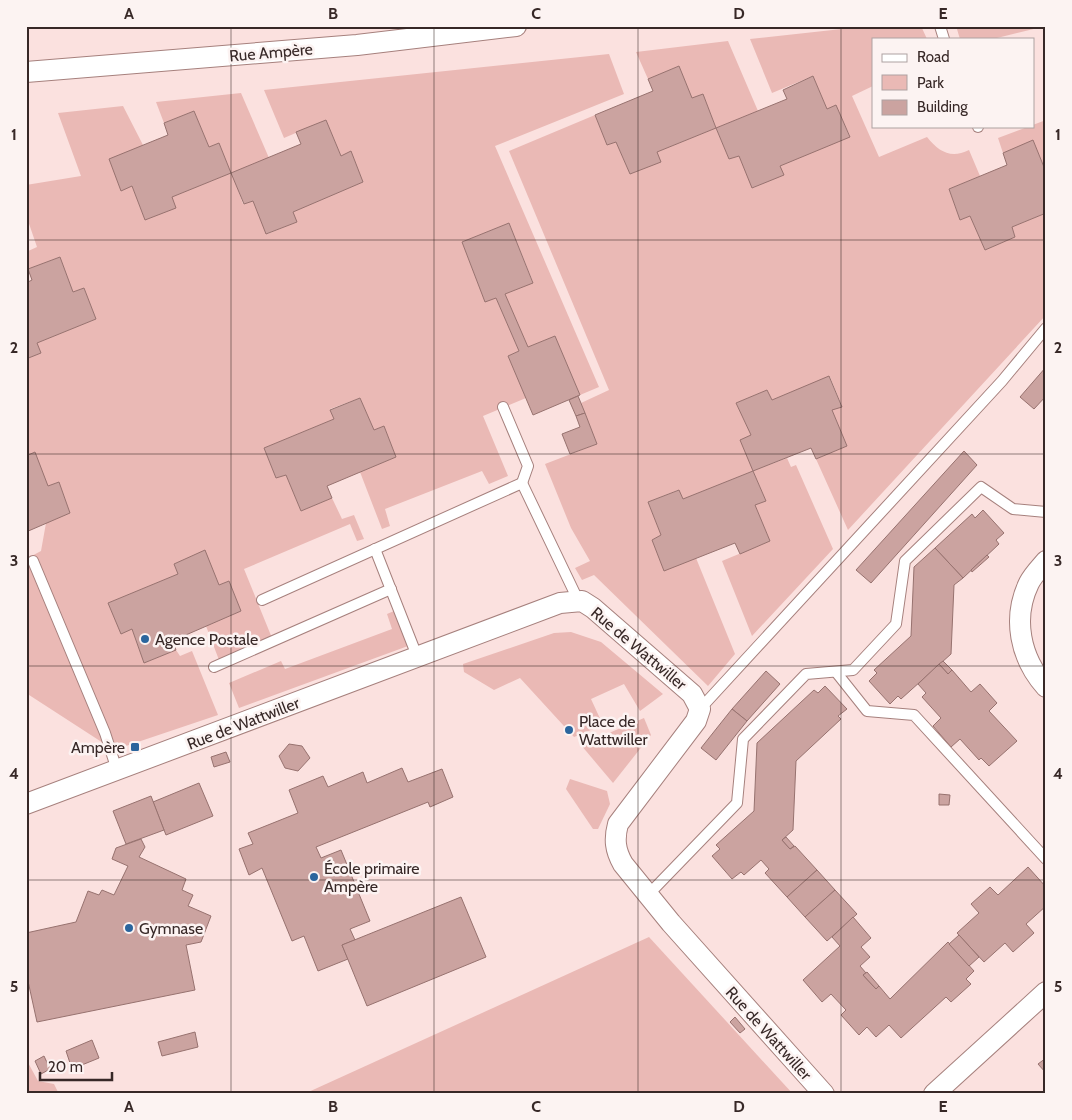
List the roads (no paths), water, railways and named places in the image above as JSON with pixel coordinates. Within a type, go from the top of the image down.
[{"type":"street","name":"Rue Ampère","points":[[26,72],[358,45],[516,26]]},
{"type":"street","points":[[1046,561],[1030,582],[1019,610],[1021,644],[1034,674],[1046,687]]},
{"type":"street","name":"Rue de Wattwiller","points":[[26,804],[560,603],[579,602],[594,608],[682,684],[692,694],[700,708],[696,720],[618,824],[615,838],[617,854],[648,895],[824,1094]]},
{"type":"street","points":[[934,1094],[1046,992]]},
{"type":"lane","points":[[940,26],[944,38]]},
{"type":"lane","points":[[700,708],[1002,381],[1046,328]]},
{"type":"lane","points":[[503,407],[528,466],[522,483],[579,602]]},
{"type":"lane","points":[[262,600],[522,483]]},
{"type":"lane","points":[[648,895],[737,803],[743,739],[806,674],[853,670],[896,624],[905,560],[981,487],[1013,509],[1046,512]]},
{"type":"lane","points":[[375,549],[417,656]]},
{"type":"lane","points":[[33,561],[105,733],[116,770]]},
{"type":"lane","points":[[214,667],[391,589]]},
{"type":"lane","points":[[836,672],[867,711],[914,715],[1046,859]]},
{"type":"place","name":"Agence Postale","points":[[145,639]]},
{"type":"place","name":"Place de Wattwiller","points":[[569,730]]},
{"type":"place","name":"Ampère","points":[[135,747]]},
{"type":"place","name":"École primaire Ampère","points":[[314,877]]},
{"type":"place","name":"Gymnase","points":[[129,928]]}]
